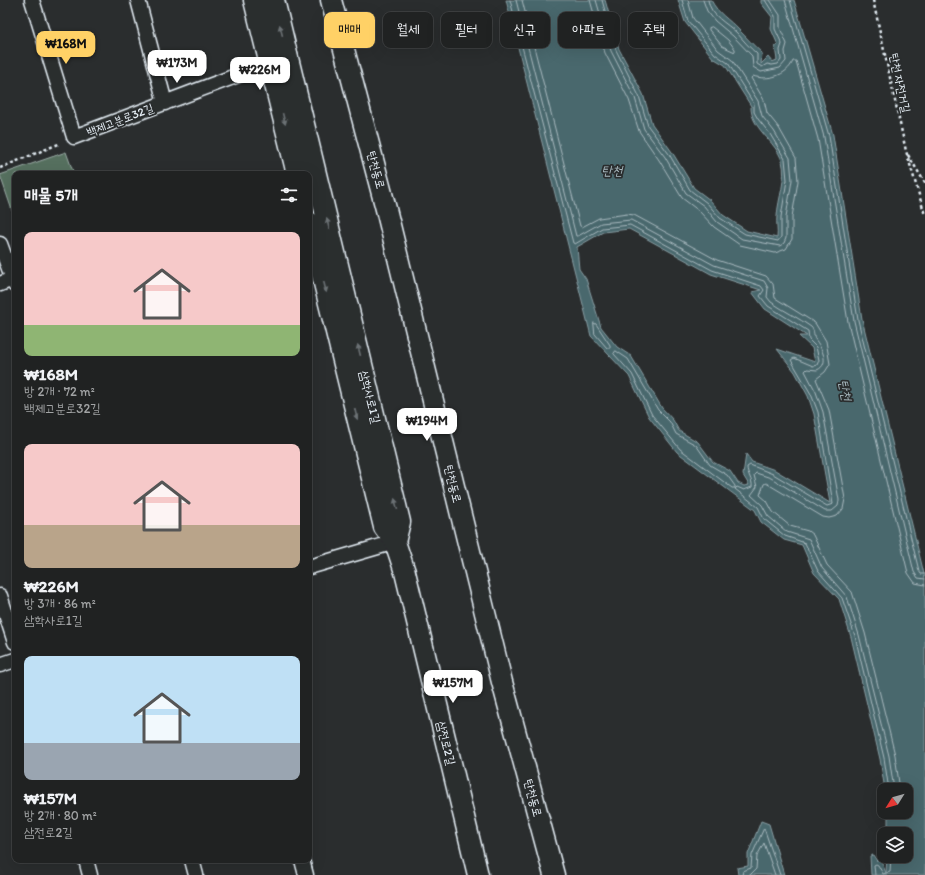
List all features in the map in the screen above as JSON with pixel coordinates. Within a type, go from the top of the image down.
[{"type":"street","name":"백제고분로32길","points":[[32,0],[74,137],[279,60]]},
{"type":"street","name":"백제고분로32길","points":[[138,0],[165,103]]},
{"type":"street","name":"삼학사로1길","points":[[254,0],[279,60],[308,171]]},
{"type":"street","name":"삼학사로1길","points":[[274,0],[279,60],[297,171]]},
{"type":"street","name":"탄천동로","points":[[331,0],[386,209],[502,682],[554,875]]},
{"type":"street","name":"삼학사로1길","points":[[312,186],[400,522],[395,542]]},
{"type":"street","name":"삼학사로1길","points":[[312,234],[384,527],[395,542]]},
{"type":"street","points":[[0,244],[12,275]]},
{"type":"street","points":[[0,284],[12,281]]},
{"type":"street","points":[[312,566],[395,542]]},
{"type":"street","name":"삼전로2길","points":[[395,542],[405,572],[478,875]]},
{"type":"street","points":[[0,596],[12,633]]},
{"type":"street","points":[[0,665],[12,661]]},
{"type":"street","points":[[87,863],[90,875]]},
{"type":"street","points":[[193,863],[196,875]]},
{"type":"street","points":[[303,863],[306,875]]},
{"type":"path","name":"탄천 자전거길","points":[[873,0],[906,151],[925,216]]},
{"type":"path","points":[[0,168],[74,137]]},
{"type":"path","points":[[906,151],[925,183]]},
{"type":"green space","points":[[66,152],[73,171],[12,171],[12,210],[0,175]]},
{"type":"water","name":"탄천","points":[[506,0],[605,0],[608,12],[558,12],[558,48],[619,48],[643,94],[652,124],[672,152],[694,188],[710,200],[723,215],[747,231],[777,238],[777,216],[783,182],[782,161],[779,154],[759,128],[752,114],[751,106],[725,65],[713,58],[685,22],[678,0],[711,0],[720,13],[762,53],[761,64],[768,57],[772,62],[777,60],[775,47],[778,45],[771,29],[772,17],[761,3],[761,0],[794,0],[833,135],[862,319],[925,578],[925,875],[871,875],[870,856],[873,855],[877,863],[882,863],[886,873],[887,863],[913,863],[913,827],[888,827],[888,819],[913,819],[913,783],[884,783],[880,759],[851,637],[839,599],[814,573],[802,545],[784,540],[761,522],[755,510],[677,452],[649,417],[629,376],[591,336],[518,48],[550,48],[550,12],[509,12]],"holes":[[[629,229],[711,274],[761,290],[752,292],[765,309],[807,336],[799,336],[812,348],[815,362],[777,349],[795,372],[808,396],[814,414],[830,503],[775,470],[752,462],[746,454],[743,475],[749,485],[744,486],[738,483],[730,471],[713,462],[698,442],[679,431],[673,420],[662,408],[631,356],[617,347],[601,327],[586,279],[579,269],[577,247],[603,232]]]},
{"type":"water","points":[[761,821],[769,824],[784,875],[738,875],[737,868],[748,866],[748,854]]}]
